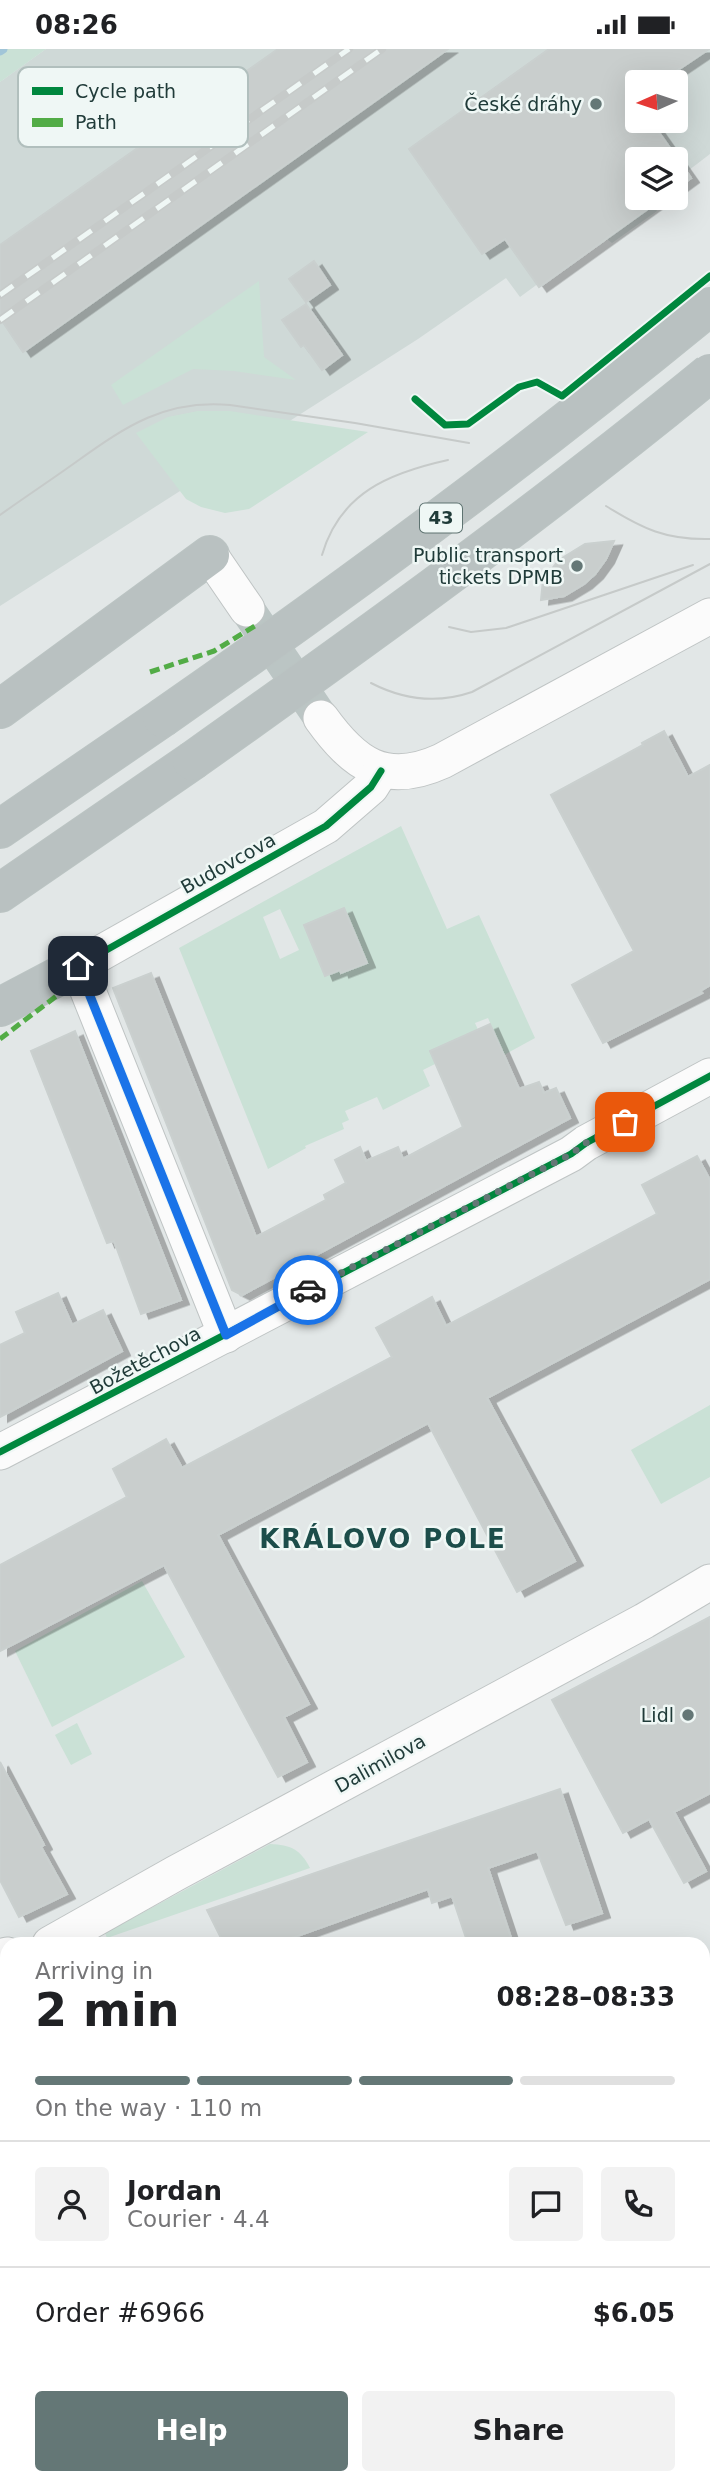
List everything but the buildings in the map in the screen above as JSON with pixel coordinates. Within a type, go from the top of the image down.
[{"type":"highway","name":"43","points":[[0,829],[316,611],[490,481],[710,306]]},
{"type":"highway","name":"43","points":[[0,893],[351,648],[510,531],[710,373]]},
{"type":"highway","points":[[0,709],[210,555]]},
{"type":"highway","points":[[0,1007],[78,966]]},
{"type":"street","points":[[210,555],[247,609]]},
{"type":"street","points":[[321,718],[349,753],[381,771],[415,772],[435,764],[710,616]]},
{"type":"street","name":"Budovcova","points":[[78,966],[326,826],[371,787],[381,771]]},
{"type":"street","points":[[78,966],[226,1335]]},
{"type":"street","name":"Božetěchova","points":[[0,1452],[571,1154],[586,1143],[710,1076]]},
{"type":"street","name":"Dalimilova","points":[[62,1937],[710,1583]]},
{"type":"shaded area","points":[[46,49],[710,49],[710,154],[688,171],[688,147],[625,147],[625,210],[657,211],[612,243],[603,236],[520,297],[506,278],[418,339],[0,606],[0,82],[18,69],[18,147],[248,147],[248,67],[21,67]]},
{"type":"green space","points":[[0,49],[46,49],[18,67],[0,82]]},
{"type":"green space","points":[[259,281],[264,357],[296,380],[234,371],[193,369],[123,405],[111,385]]},
{"type":"green space","points":[[198,411],[230,411],[368,432],[249,509],[225,513],[201,507],[186,499],[136,433],[168,417]]},
{"type":"green space","points":[[401,826],[447,929],[479,915],[535,1038],[504,1055],[488,1018],[475,1023],[488,1053],[448,1043],[430,1051],[435,1064],[423,1070],[430,1086],[383,1110],[377,1097],[345,1111],[349,1120],[342,1123],[344,1129],[305,1146],[306,1148],[268,1169],[179,948]],"holes":[[[280,909],[299,950],[280,959],[263,917]]]},
{"type":"green space","points":[[710,1405],[710,1477],[661,1504],[631,1450]]},
{"type":"green space","points":[[142,1581],[185,1657],[52,1727],[15,1651]]},
{"type":"green space","points":[[77,1723],[92,1754],[71,1765],[55,1735]]},
{"type":"green space","points":[[270,1844],[294,1849],[310,1868],[110,1937],[105,1933]]},
{"type":"tunnel","points":[[247,609],[321,718]]},
{"type":"tram line","points":[[0,515],[112,437],[148,418],[186,406],[230,405],[469,443]]},
{"type":"tram line","points":[[322,555],[330,534],[354,501],[387,479],[448,460]]},
{"type":"tram line","points":[[606,506],[655,531],[680,537],[710,539]]},
{"type":"tram line","points":[[371,683],[396,693],[421,698],[446,698],[472,692],[710,564]]},
{"type":"tram line","points":[[449,627],[471,632],[506,628],[693,565]]},
{"type":"railway","points":[[248,120],[349,49]]},
{"type":"railway","points":[[248,144],[382,49]]},
{"type":"railway","points":[[0,295],[210,147]]},
{"type":"railway","points":[[0,320],[244,147]]},
{"type":"marked path","points":[[150,672],[214,651],[258,624]]},
{"type":"marked path","points":[[0,1039],[67,988]]},
{"type":"cycle path","points":[[415,399],[445,425],[468,424],[519,387],[537,382],[562,396],[710,276]]},
{"type":"cycle path","points":[[226,1335],[78,966],[326,826],[371,787],[381,771]]},
{"type":"cycle path","points":[[0,1452],[571,1154],[586,1143],[710,1076]]},
{"type":"way so far","points":[[308,1290],[571,1154],[625,1122]]},
{"type":"place","name":"České dráhy","points":[[596,104]]},
{"type":"place","name":"Public transport tickets DPMB","points":[[577,566]]},
{"type":"place","name":"Lidl","points":[[688,1715]]},
{"type":"district","name":"KRÁLOVO POLE","points":[[383,1539]]},
{"type":"route","points":[[78,966],[226,1335],[308,1290]]}]
